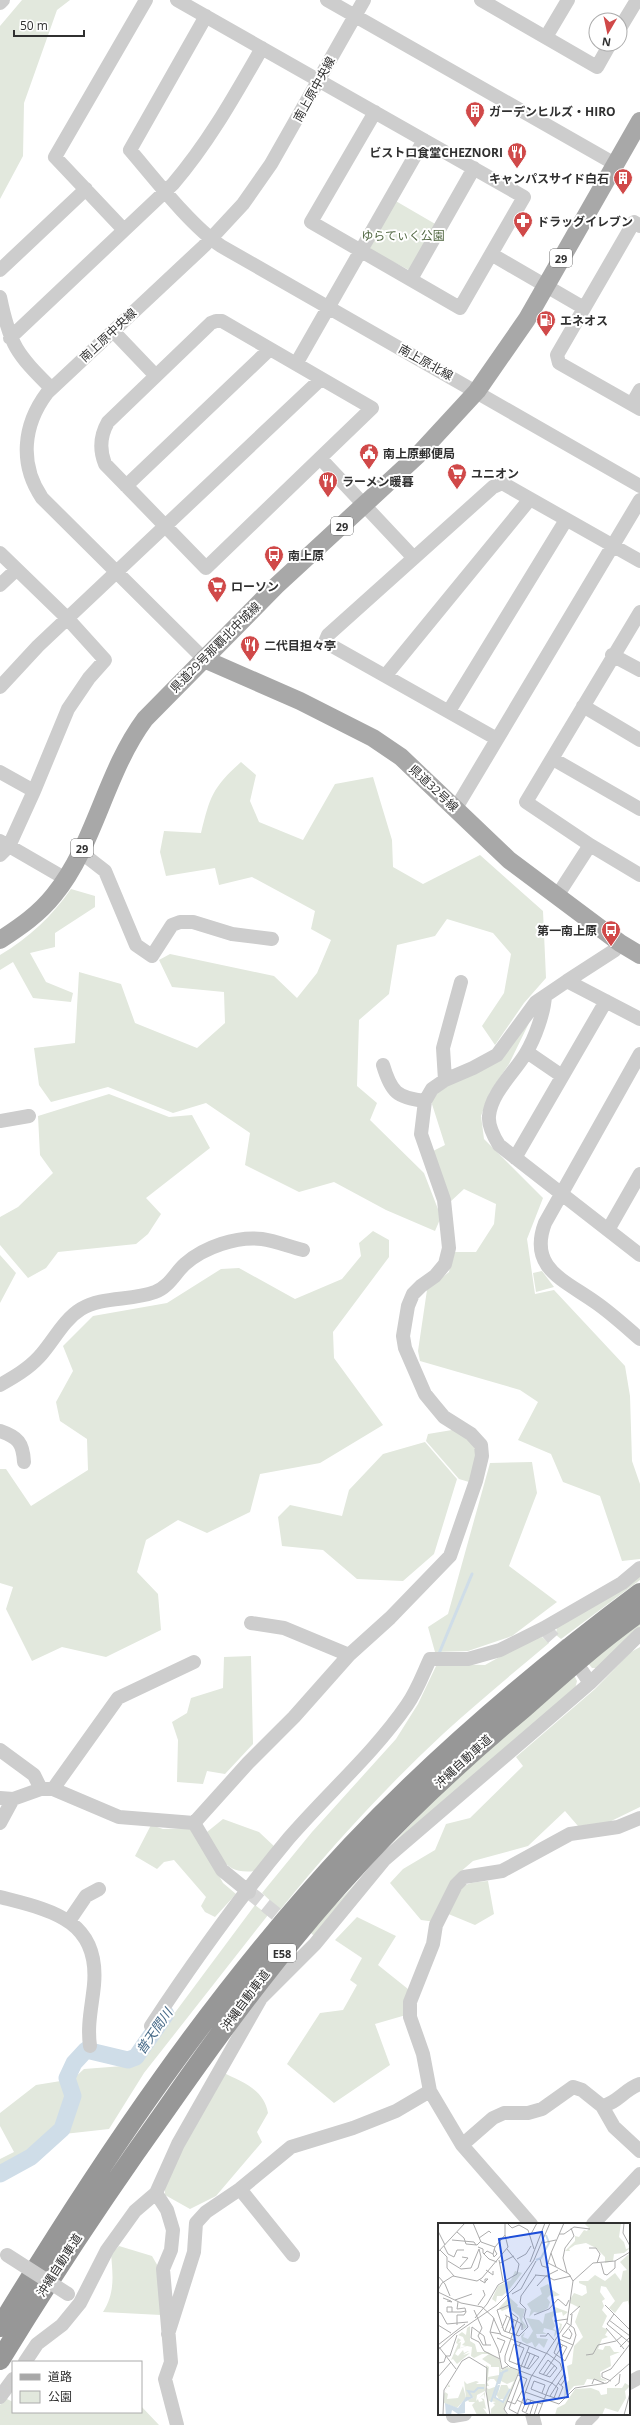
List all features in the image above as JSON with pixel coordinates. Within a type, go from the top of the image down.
[{"type":"highway","name":"沖縄自動車道","points":[[0,2327],[106,2162],[190,2042],[290,1915],[351,1846],[458,1740],[568,1647],[640,1593]]},
{"type":"highway","name":"沖縄自動車道","points":[[0,2360],[54,2270],[124,2168],[257,1983],[308,1921],[366,1856],[462,1761],[584,1655],[640,1612]]},
{"type":"main road","name":"県道29号那覇北中城線","points":[[0,940],[38,912],[66,878],[80,854],[110,779],[134,733],[145,719],[276,586],[365,505],[448,424],[477,391],[512,342],[640,121]]},
{"type":"main road","name":"県道32号線","points":[[204,659],[300,701],[373,738],[401,757],[509,860],[620,943],[640,955]]},
{"type":"street","points":[[0,3],[3,0]]},
{"type":"street","points":[[124,230],[55,157],[146,0]]},
{"type":"street","points":[[177,0],[319,80],[524,197],[460,308],[311,222],[375,112]]},
{"type":"street","points":[[327,0],[615,164]]},
{"type":"street","name":"南上原中央線","points":[[204,659],[42,498],[32,481],[26,454],[28,431],[38,406],[52,388],[211,239],[258,185],[364,0]]},
{"type":"street","points":[[481,0],[502,5],[546,37],[597,66],[605,52]]},
{"type":"street","points":[[546,37],[568,0]]},
{"type":"street","points":[[628,16],[639,0]]},
{"type":"street","name":"南上原北線","points":[[206,16],[130,150],[211,239],[640,486]]},
{"type":"street","points":[[10,338],[166,190],[194,159],[214,131],[262,48]]},
{"type":"street","points":[[296,364],[324,313],[330,308],[424,140]]},
{"type":"street","points":[[411,279],[474,168]]},
{"type":"street","points":[[0,270],[86,189]]},
{"type":"street","points":[[640,226],[634,222],[557,355],[559,363],[636,406],[640,390]]},
{"type":"street","points":[[491,254],[584,308]]},
{"type":"street","points":[[0,297],[10,338],[27,364],[52,388]]},
{"type":"street","points":[[222,321],[270,349],[372,408],[206,568],[105,464],[101,454],[102,436],[108,422],[212,323],[222,321]]},
{"type":"street","points":[[113,331],[156,376]]},
{"type":"street","points":[[126,486],[270,349]]},
{"type":"street","points":[[0,687],[67,618],[321,379]]},
{"type":"street","points":[[320,458],[413,557]]},
{"type":"street","points":[[497,739],[386,675],[325,642],[328,635],[413,557],[493,487],[502,483],[640,561]]},
{"type":"street","points":[[386,675],[530,499]]},
{"type":"street","points":[[456,808],[640,500]]},
{"type":"street","points":[[449,711],[566,520]]},
{"type":"street","points":[[0,554],[67,618],[105,660],[89,678],[68,709],[34,791],[3,847],[66,878]]},
{"type":"street","points":[[0,585],[16,570]]},
{"type":"street","points":[[640,612],[612,654],[553,759],[526,802],[590,845],[640,875]]},
{"type":"street","points":[[612,654],[640,670]]},
{"type":"street","points":[[583,706],[640,740]]},
{"type":"street","points":[[553,759],[640,809]]},
{"type":"street","points":[[0,772],[34,791]]},
{"type":"street","points":[[557,896],[590,845]]},
{"type":"street","points":[[80,854],[105,871],[136,945],[152,956],[172,925],[180,922],[193,922],[232,934],[272,939]]},
{"type":"street","points":[[194,1823],[248,1763],[294,1717],[349,1655],[390,1618],[450,1556],[476,1481],[482,1456],[481,1445],[471,1434],[444,1417],[425,1394],[405,1348],[403,1336],[408,1306],[412,1294],[435,1276],[445,1264],[449,1248],[444,1200],[421,1134],[425,1101],[432,1089],[445,1080],[474,1068],[496,1055],[536,1002],[553,988],[567,981],[615,950],[620,943]]},
{"type":"street","points":[[567,981],[640,1019]]},
{"type":"street","points":[[445,1080],[442,1048],[460,982]]},
{"type":"street","points":[[545,996],[544,1005],[527,1052],[493,1103],[488,1118],[493,1134],[499,1145],[561,1195],[640,1255]]},
{"type":"street","points":[[515,1158],[606,1001]]},
{"type":"street","points":[[527,1052],[562,1076]]},
{"type":"street","points":[[640,1054],[545,1223],[539,1238],[540,1249],[544,1260],[560,1280],[609,1312],[640,1339]]},
{"type":"street","points":[[383,1065],[388,1080],[395,1090],[405,1099],[425,1101]]},
{"type":"street","points":[[0,1121],[29,1116]]},
{"type":"street","points":[[608,1230],[640,1174]]},
{"type":"street","points":[[0,1385],[22,1372],[40,1357],[70,1317],[82,1308],[101,1302],[156,1292],[173,1280],[186,1264],[215,1246],[234,1241],[261,1239],[303,1250]]},
{"type":"street","points":[[0,1431],[14,1435],[20,1441],[23,1448],[24,1462]]},
{"type":"street","points":[[151,2026],[214,1934],[317,1806],[384,1736],[408,1703],[435,1658],[468,1659],[500,1650],[544,1628],[622,1583],[640,1568]]},
{"type":"street","points":[[251,1623],[284,1628],[349,1655]]},
{"type":"street","points":[[26,2361],[37,2344],[62,2325],[80,2303],[107,2250],[135,2211],[156,2192],[178,2144],[261,1998],[310,1941],[384,1860],[590,1683],[640,1634]]},
{"type":"street","points":[[0,1823],[6,1798],[47,1789],[118,1698],[194,1662]]},
{"type":"street","points":[[582,1671],[590,1683]]},
{"type":"street","points":[[0,1750],[34,1775],[47,1789],[119,1817],[194,1823]]},
{"type":"street","points":[[530,2223],[462,2145],[430,2091],[423,2054],[410,2017],[410,2002],[434,1944],[436,1926],[456,1885],[464,1877],[502,1871],[570,1834],[618,1827],[640,1818]]},
{"type":"street","points":[[194,1823],[222,1870],[248,1892]]},
{"type":"street","points":[[69,1921],[86,1896],[100,1889]]},
{"type":"street","points":[[0,1897],[51,1911],[69,1921],[84,1938],[94,1962],[94,1984],[88,2021],[90,2046]]},
{"type":"street","points":[[602,2106],[609,2105],[629,2088],[640,2084]]},
{"type":"street","points":[[462,2145],[493,2118],[504,2113],[528,2113],[542,2109],[573,2087],[582,2090],[602,2106],[614,2127],[640,2151]]},
{"type":"street","points":[[168,2334],[194,2252],[196,2223],[206,2212],[240,2189],[291,2147],[354,2128],[396,2111],[430,2091]]},
{"type":"street","points":[[594,2223],[640,2174]]},
{"type":"street","points":[[240,2189],[293,2255]]},
{"type":"street","points":[[156,2192],[167,2210],[173,2230],[170,2250],[163,2270],[171,2362],[165,2379],[174,2423]]},
{"type":"street","points":[[3,2254],[80,2303]]},
{"type":"street","points":[[630,2382],[640,2377]]},
{"type":"street","points":[[0,2397],[12,2380]]},
{"type":"street","points":[[532,2415],[535,2425]]},
{"type":"street","points":[[582,2425],[592,2415]]},
{"type":"green space","points":[[22,0],[70,0],[57,10],[24,103],[23,156],[0,199],[0,26]]},
{"type":"green space","name":"ゆらてぃく公園","points":[[394,200],[437,225],[411,271],[369,250]]},
{"type":"green space","points":[[241,762],[256,775],[250,801],[259,822],[303,840],[335,784],[373,777],[392,840],[393,867],[423,884],[480,855],[543,911],[546,978],[524,1003],[495,1045],[482,1026],[504,993],[511,954],[493,933],[447,919],[435,936],[397,945],[389,994],[359,1020],[357,1086],[377,1103],[370,1120],[424,1173],[441,1217],[435,1231],[386,1210],[334,1182],[299,1192],[245,1165],[250,1133],[206,1103],[173,1113],[108,1087],[51,1102],[39,1085],[34,1048],[75,1043],[79,972],[121,984],[135,1023],[197,1048],[225,1023],[224,992],[172,987],[159,960],[170,954],[274,976],[297,998],[317,973],[331,940],[311,929],[315,911],[252,877],[219,885],[215,868],[166,876],[160,852],[164,831],[201,833],[207,810],[218,786]]},
{"type":"green space","points":[[71,889],[95,896],[95,907],[55,933],[55,947],[30,953],[46,982],[73,993],[71,1002],[33,998],[13,962],[0,970],[0,955],[21,941],[39,926],[56,909]]},
{"type":"green space","points":[[529,1023],[509,1064],[490,1092],[481,1116],[484,1139],[543,1198],[527,1239],[535,1294],[554,1290],[625,1366],[630,1396],[632,1461],[640,1484],[640,1559],[622,1561],[600,1496],[563,1482],[551,1454],[518,1440],[538,1402],[520,1390],[420,1361],[418,1351],[427,1290],[449,1272],[453,1252],[476,1252],[494,1224],[496,1204],[464,1189],[450,1202],[433,1151],[445,1145],[431,1101],[441,1089]]},
{"type":"green space","points":[[109,1094],[169,1117],[192,1115],[210,1148],[146,1198],[161,1214],[148,1234],[136,1244],[58,1252],[46,1268],[28,1278],[0,1245],[0,1217],[18,1207],[53,1173],[40,1155],[38,1116]]},
{"type":"green space","points":[[373,1231],[389,1240],[389,1257],[333,1332],[334,1358],[383,1425],[320,1463],[260,1474],[250,1512],[207,1533],[178,1520],[146,1540],[137,1572],[158,1594],[161,1630],[106,1657],[62,1647],[32,1661],[6,1609],[13,1587],[0,1583],[0,1469],[6,1469],[31,1506],[88,1470],[87,1439],[60,1421],[56,1402],[73,1371],[63,1346],[93,1316],[167,1303],[221,1269],[239,1268],[295,1299],[342,1279],[361,1256],[359,1243]]},
{"type":"green space","points":[[0,1255],[16,1273],[0,1303]]},
{"type":"green space","points":[[542,1271],[554,1287],[536,1292],[533,1273]]},
{"type":"green space","points":[[458,1429],[477,1445],[478,1455],[469,1482],[459,1479],[426,1441],[428,1434]]},
{"type":"green space","points":[[425,1442],[457,1479],[434,1554],[403,1581],[357,1579],[323,1550],[282,1546],[278,1517],[290,1505],[342,1516],[349,1490],[383,1454]]},
{"type":"green space","points":[[532,1462],[537,1493],[509,1566],[557,1602],[512,1636],[468,1651],[435,1652],[428,1627],[448,1614],[490,1463]]},
{"type":"green space","points":[[640,1574],[640,1580],[561,1639],[556,1635],[557,1626]]},
{"type":"green space","points":[[640,1621],[640,1628],[599,1668],[592,1668],[587,1662]]},
{"type":"green space","points":[[542,1637],[549,1643],[456,1722],[421,1755],[338,1842],[280,1910],[262,1893],[312,1832],[396,1739],[418,1704],[437,1664],[485,1665],[534,1638]]},
{"type":"green space","points":[[640,1647],[640,1807],[605,1824],[578,1826],[565,1811],[528,1846],[473,1861],[459,1873],[436,1922],[421,1920],[390,1883],[403,1869],[435,1850],[446,1824],[470,1818],[523,1766],[516,1757],[595,1689],[631,1652]]},
{"type":"green space","points":[[251,1656],[253,1744],[225,1774],[207,1771],[203,1784],[177,1782],[178,1740],[172,1722],[187,1713],[191,1698],[223,1688],[224,1657]]},
{"type":"green space","points":[[574,1675],[577,1681],[575,1689],[479,1772],[315,1937],[310,1932],[441,1792]]},
{"type":"green space","points":[[223,1819],[259,1832],[276,1848],[255,1871],[236,1870],[224,1862],[220,1856],[207,1832]]},
{"type":"green space","points":[[151,1825],[163,1829],[193,1828],[223,1883],[236,1894],[215,1917],[205,1912],[201,1906],[206,1897],[174,1860],[164,1862],[157,1869],[135,1856]]},
{"type":"green space","points":[[488,1881],[494,1914],[475,1925],[446,1913],[457,1892],[461,1888],[471,1883]]},
{"type":"green space","points":[[255,1905],[268,1915],[144,2073],[109,2129],[64,2134],[0,2176],[0,2159],[14,2152],[0,2126],[0,2113],[36,2085],[73,2079],[84,2069],[136,2065]]},
{"type":"green space","points":[[357,1917],[396,1936],[378,1965],[408,1989],[406,2015],[375,2024],[390,2065],[334,2103],[287,2064],[320,2013],[343,2010],[357,1985],[350,1980],[362,1958],[335,1940]]},
{"type":"green space","points":[[222,2072],[251,2087],[262,2098],[266,2105],[268,2113],[257,2132],[262,2142],[216,2196],[190,2209],[165,2195],[165,2183]]},
{"type":"green space","points":[[119,2246],[152,2256],[159,2268],[161,2315],[103,2312],[110,2298],[113,2277],[111,2254]]},
{"type":"green space","points":[[5,2398],[12,2402],[12,2413],[142,2413],[142,2407],[159,2425],[0,2425],[0,2405]]},
{"type":"waterway","points":[[438,1656],[472,1574]]},
{"type":"waterway","name":"普天間川","points":[[0,2174],[31,2157],[62,2129],[73,2096],[67,2078],[74,2063],[86,2050],[128,2060],[136,2057],[166,2014]]},
{"type":"tunnel","points":[[544,1628],[570,1657]]},
{"type":"tunnel","points":[[249,1892],[291,1926]]},
{"type":"place","name":"ガーデンヒルズ・HIRO","points":[[475,128]]},
{"type":"place","name":"ビストロ食堂CHEZNORI","points":[[517,169]]},
{"type":"place","name":"キャンパスサイド白石","points":[[623,195]]},
{"type":"place","name":"ドラッグイレブン","points":[[523,238]]},
{"type":"place","name":"エネオス","points":[[546,337]]},
{"type":"place","name":"南上原郵便局","points":[[369,470]]},
{"type":"place","name":"ユニオン","points":[[457,490]]},
{"type":"place","name":"ラーメン暖暮","points":[[328,498]]},
{"type":"place","name":"南上原","points":[[274,572]]},
{"type":"place","name":"ローソン","points":[[217,603]]},
{"type":"place","name":"二代目担々亭","points":[[250,662]]},
{"type":"place","name":"第一南上原","points":[[611,947]]}]
